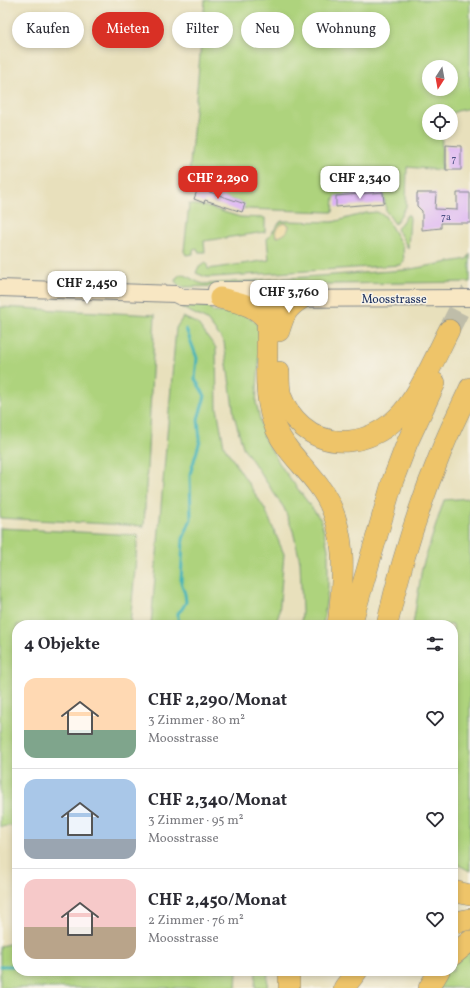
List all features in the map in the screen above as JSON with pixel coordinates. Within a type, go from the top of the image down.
[{"type":"highway","points":[[273,296],[273,326],[281,396],[285,405],[296,420],[307,430],[326,439],[342,442],[367,438],[384,429],[396,419],[409,405],[430,367],[453,331],[393,480],[352,620]]},
{"type":"highway","points":[[220,298],[255,308],[273,326]]},
{"type":"highway","points":[[301,299],[288,309],[273,326],[266,379],[270,412],[276,429],[293,456],[318,484],[337,520],[343,557],[343,582],[339,620]]},
{"type":"highway","points":[[388,620],[411,533],[432,474],[470,388]]},
{"type":"highway","points":[[360,620],[367,571]]},
{"type":"highway","points":[[392,620],[395,590]]},
{"type":"highway","points":[[458,892],[470,895]]},
{"type":"highway","points":[[458,922],[470,919]]},
{"type":"highway","points":[[458,951],[470,941]]},
{"type":"highway","points":[[340,976],[341,988]]},
{"type":"highway","points":[[344,988],[353,976]]},
{"type":"highway","points":[[361,976],[362,988]]},
{"type":"highway","points":[[429,988],[436,976]]},
{"type":"main road","name":"Moosstrasse","points":[[0,288],[175,294],[182,296],[220,298],[470,288]]},
{"type":"main road","name":"Moosstrasse","points":[[175,294],[181,291],[301,299],[470,298]]},
{"type":"green space","points":[[205,0],[470,0],[470,108],[458,111],[458,104],[422,104],[422,140],[442,140],[441,170],[407,167],[406,207],[395,224],[386,211],[383,192],[336,196],[334,198],[333,212],[328,212],[248,209],[243,208],[244,204],[198,188],[188,187],[201,48],[233,48],[233,12],[204,12]]},
{"type":"green space","points":[[189,204],[204,206],[240,217],[265,218],[265,232],[204,241],[205,252],[198,252],[197,249],[193,250],[193,254],[186,255],[184,251]]},
{"type":"green space","points":[[377,212],[385,216],[403,247],[404,261],[401,265],[213,277],[206,277],[196,273],[198,268],[206,262],[208,269],[269,260],[267,239],[282,221],[333,222],[366,213]]},
{"type":"green space","points":[[407,215],[409,215],[410,218],[408,248],[397,229]]},
{"type":"green space","points":[[470,254],[470,282],[184,287],[179,286],[175,281],[181,274],[204,284],[405,270],[467,259]]},
{"type":"green space","points":[[184,304],[209,307],[213,312],[229,313],[234,308],[256,322],[261,337],[256,402],[264,438],[283,469],[321,520],[328,549],[328,588],[324,620],[301,620],[300,561],[293,531],[284,508],[243,447],[234,415],[224,342],[207,320],[182,308]]},
{"type":"green space","points":[[0,307],[155,315],[144,526],[0,518]]},
{"type":"green space","points":[[183,317],[198,324],[216,348],[217,408],[224,446],[265,509],[284,554],[279,614],[277,620],[151,620],[176,328]]},
{"type":"green space","points":[[470,498],[470,871],[458,865],[458,620],[414,620],[422,568],[444,500]]},
{"type":"green space","points":[[0,528],[138,535],[130,620],[12,620],[12,826],[0,827]]},
{"type":"green space","points":[[12,943],[12,976],[237,976],[236,988],[0,988],[0,946]]},
{"type":"green space","points":[[470,949],[470,988],[436,988],[444,976],[458,976],[458,960]]},
{"type":"green space","points":[[256,976],[268,976],[267,988],[255,988]]},
{"type":"sand","points":[[285,223],[289,225],[287,231],[278,237],[276,236],[275,231],[281,224]]},
{"type":"building","points":[[446,145],[461,146],[461,170],[446,170]]},
{"type":"building","points":[[198,188],[245,204],[242,212],[205,200],[204,203],[194,199]]},
{"type":"building","points":[[383,192],[384,203],[336,207],[336,196]]},
{"type":"building","points":[[417,193],[436,193],[435,209],[457,210],[457,193],[470,193],[470,223],[441,223],[441,228],[422,230],[422,211],[417,206]]},
{"type":"waterway","points":[[179,620],[178,613],[186,602],[181,582],[183,539],[191,519],[190,474],[200,441],[198,419],[205,396],[195,379],[197,358],[186,329]]},
{"type":"waterway","points":[[0,966],[12,966]]},
{"type":"tunnel","points":[[449,330],[464,300],[470,294]]}]
